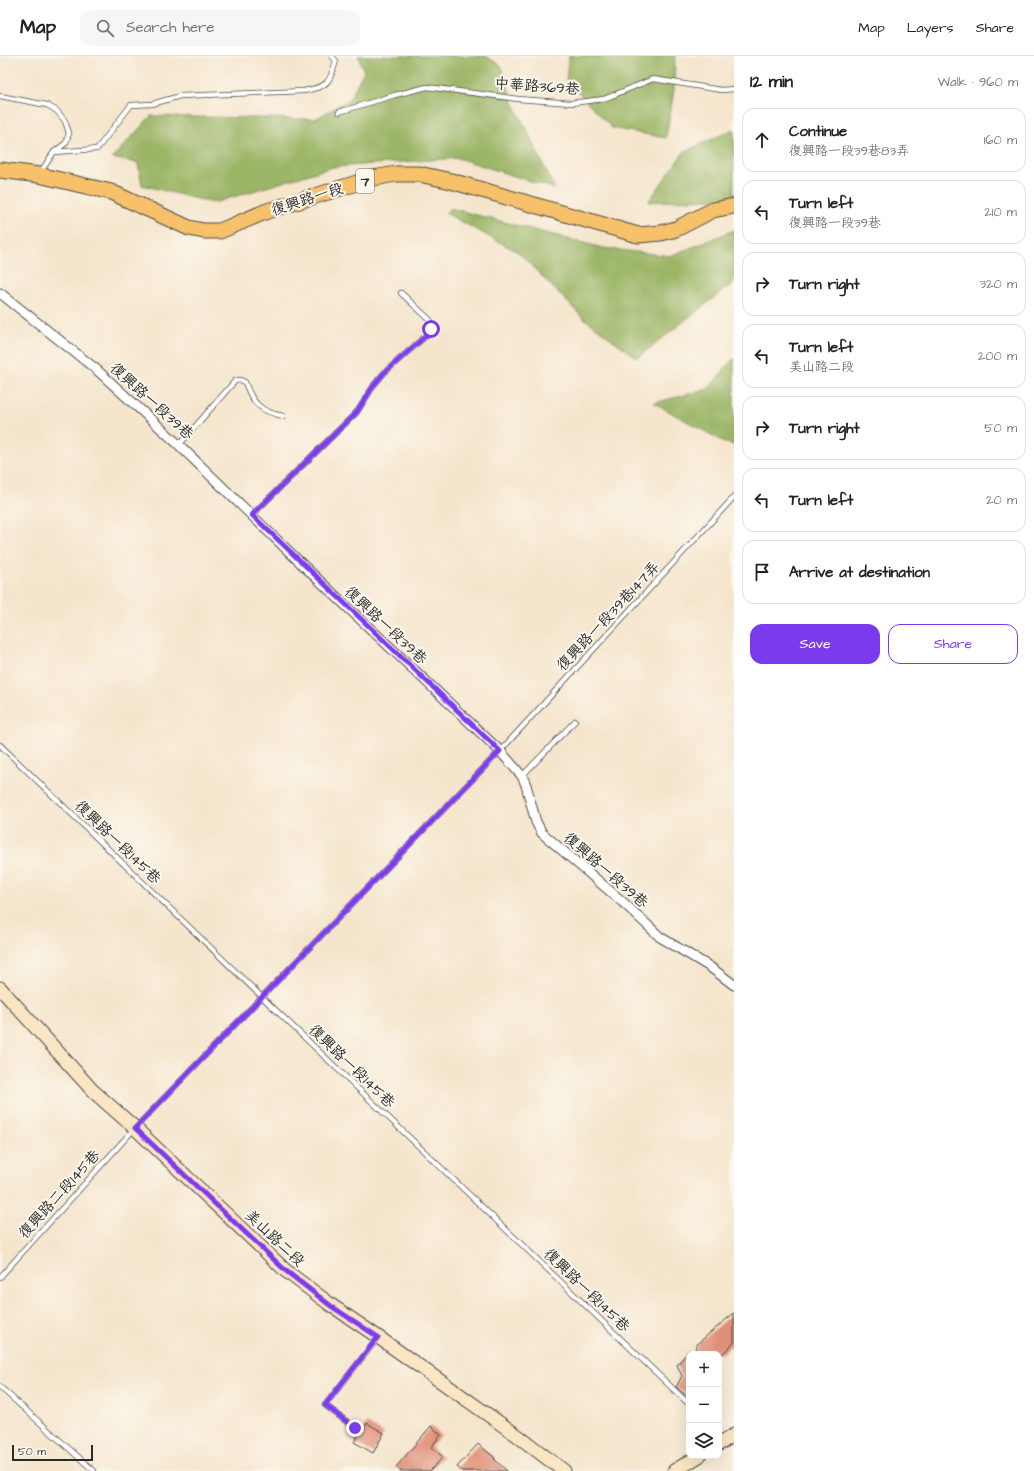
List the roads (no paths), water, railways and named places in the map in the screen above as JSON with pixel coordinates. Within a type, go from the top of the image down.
[{"type":"main road","name":"復興路一段","points":[[0,170],[39,175],[111,192],[189,228],[204,231],[220,231],[267,211],[373,178],[396,174],[419,174],[451,180],[638,235],[676,229],[713,210],[734,206]]},
{"type":"street","name":"復興路一段39巷","points":[[0,293],[97,370],[179,445],[500,751],[522,776],[526,785],[536,822],[542,833],[625,904],[660,937],[710,967],[734,986]]},
{"type":"street","name":"美山路二段","points":[[0,988],[93,1091],[135,1128],[286,1271],[331,1306],[378,1337],[518,1436],[564,1471]]},
{"type":"street","points":[[674,1471],[694,1459]]},
{"type":"lane","points":[[54,152],[97,149],[131,105],[152,104],[180,96],[304,91],[320,88],[331,78],[336,61],[332,56]]},
{"type":"lane","name":"中華路369巷","points":[[339,112],[427,87],[518,99],[571,103],[604,99],[653,79],[721,90],[734,89]]},
{"type":"lane","points":[[0,96],[47,105],[57,111],[65,121],[69,133],[66,143],[54,152],[39,175]]},
{"type":"lane","points":[[252,515],[357,412],[374,385],[384,373],[429,333],[433,325],[430,320],[402,293]]},
{"type":"lane","points":[[179,445],[235,381],[240,380],[245,382],[251,397],[257,405],[274,414],[283,416]]},
{"type":"lane","name":"復興路一段39巷147弄","points":[[262,997],[500,751],[734,497]]},
{"type":"lane","points":[[522,776],[575,721]]},
{"type":"lane","name":"復興路一段145巷","points":[[0,745],[686,1401]]},
{"type":"lane","name":"復興路二段145巷","points":[[0,1277],[135,1128],[262,997]]},
{"type":"lane","points":[[355,1428],[325,1405],[378,1337]]},
{"type":"lane","points":[[0,1386],[94,1471]]}]
